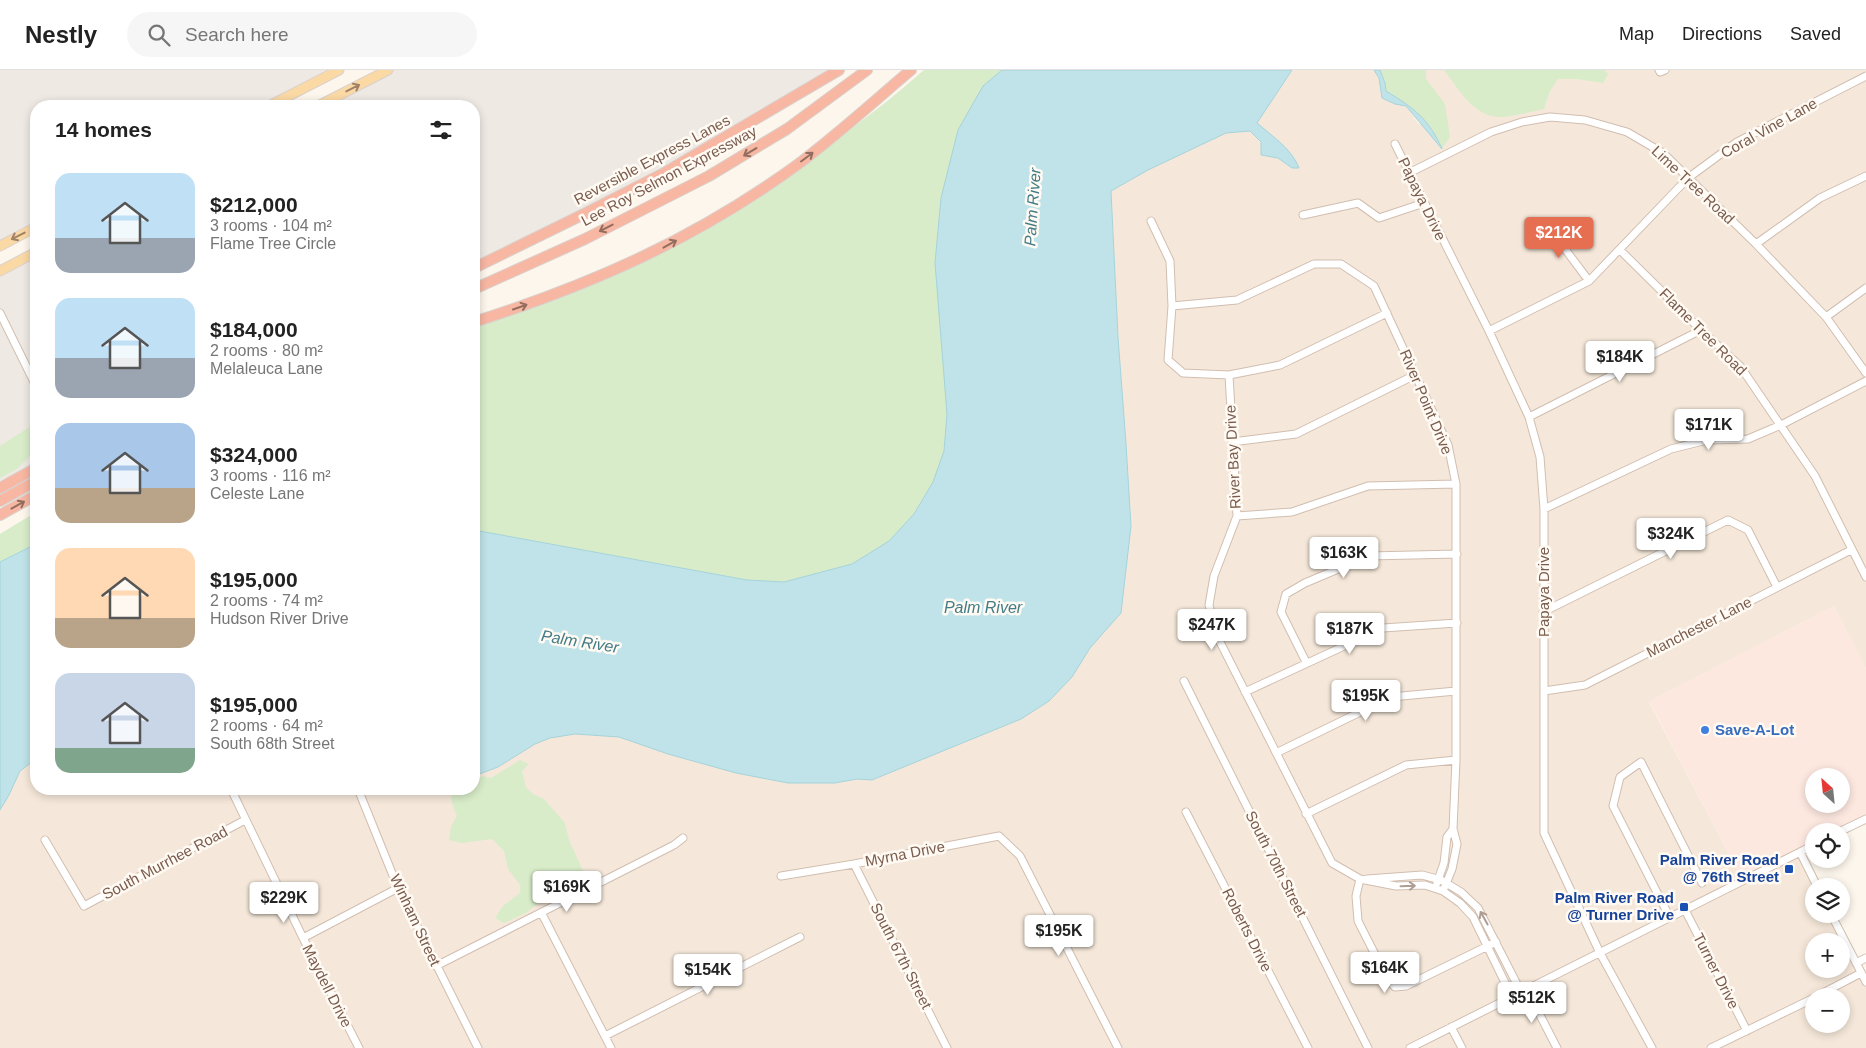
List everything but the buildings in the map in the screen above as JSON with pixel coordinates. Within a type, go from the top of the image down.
[{"type":"highway","name":"Reversible Express Lanes","points":[[480,265],[664,172],[839,70]]},
{"type":"highway","name":"Lee Roy Selmon Expressway","points":[[480,286],[585,239],[709,176],[787,129],[867,70]]},
{"type":"highway","points":[[480,320],[595,279],[655,252],[711,221],[766,186],[810,154],[911,70]]},
{"type":"highway","points":[[0,488],[30,471]]},
{"type":"highway","points":[[0,501],[30,484]]},
{"type":"highway","points":[[0,515],[30,498]]},
{"type":"main road","points":[[281,100],[339,70]]},
{"type":"main road","points":[[330,100],[388,70]]},
{"type":"main road","points":[[0,246],[30,230]]},
{"type":"main road","points":[[0,271],[30,255]]},
{"type":"street","points":[[1659,70],[1660,72],[1665,70]]},
{"type":"street","points":[[1863,70],[1866,76]]},
{"type":"street","name":"Coral Vine Lane","points":[[1489,331],[1589,281],[1688,178],[1737,142],[1866,76]]},
{"type":"street","name":"Lime Tree Road","points":[[1409,173],[1491,132],[1522,122],[1550,117],[1585,120],[1627,132],[1663,153],[1756,244],[1826,318],[1866,372]]},
{"type":"street","name":"Papaya Drive","points":[[1395,144],[1489,331],[1529,417],[1540,457],[1544,510],[1544,833],[1600,953],[1652,1048]]},
{"type":"street","points":[[1756,244],[1820,198],[1866,176]]},
{"type":"street","points":[[1303,215],[1358,203],[1379,218],[1424,203]]},
{"type":"street","points":[[1151,221],[1170,261],[1172,306],[1168,360],[1182,373],[1229,375],[1280,364],[1387,313]]},
{"type":"street","points":[[1547,225],[1589,281]]},
{"type":"street","name":"Flame Tree Road","points":[[1620,250],[1740,366],[1815,476],[1866,578]]},
{"type":"street","name":"River Point Drive","points":[[1172,306],[1237,300],[1314,264],[1341,264],[1374,286],[1448,445],[1456,484],[1456,760],[1453,830],[1457,844],[1452,869],[1446,883],[1439,890]]},
{"type":"street","points":[[1826,318],[1866,288]]},
{"type":"street","points":[[0,313],[30,374]]},
{"type":"street","points":[[1529,417],[1701,330]]},
{"type":"street","name":"River Bay Drive","points":[[1229,375],[1237,516],[1214,576],[1209,604],[1216,636],[1332,863],[1360,879],[1396,886],[1425,885],[1439,890],[1460,903],[1474,917],[1512,997]]},
{"type":"street","points":[[1232,442],[1296,434],[1415,375]]},
{"type":"street","points":[[1544,510],[1671,449],[1707,440],[1748,438],[1781,425],[1866,381]]},
{"type":"street","points":[[1237,516],[1292,512],[1368,486],[1456,484]]},
{"type":"street","points":[[1543,612],[1728,520],[1748,530],[1777,587]]},
{"type":"street","name":"Manchester Lane","points":[[1544,691],[1585,685],[1851,550]]},
{"type":"street","points":[[1306,662],[1281,612],[1286,594],[1305,583],[1370,556],[1457,554]]},
{"type":"street","points":[[1245,692],[1306,662],[1383,628],[1456,623]]},
{"type":"street","name":"South 70th Street","points":[[1184,681],[1368,1048]]},
{"type":"street","points":[[1276,753],[1391,697],[1456,691]]},
{"type":"street","points":[[1306,814],[1406,765],[1456,760]]},
{"type":"street","points":[[1670,918],[1613,806],[1620,777],[1640,762],[1702,883]]},
{"type":"street","name":"Maydell Drive","points":[[234,795],[359,1048]]},
{"type":"street","name":"Winham Street","points":[[360,795],[398,888],[478,1048]]},
{"type":"street","name":"Roberts Drive","points":[[1186,812],[1308,1048]]},
{"type":"street","points":[[1850,827],[1866,819]]},
{"type":"street","name":"South Murrhee Road","points":[[46,840],[84,906],[245,820]]},
{"type":"street","name":"River Point Drive","points":[[1439,890],[1447,837],[1453,830]]},
{"type":"street","name":"Myrna Drive","points":[[781,876],[999,836],[1020,856],[1118,1048]]},
{"type":"street","points":[[436,966],[542,914],[674,845],[683,838]]},
{"type":"street","points":[[1410,1048],[1805,850]]},
{"type":"street","points":[[1800,852],[1813,878]]},
{"type":"street","name":"South 67th Street","points":[[854,864],[947,1048]]},
{"type":"street","points":[[1496,942],[1406,986],[1396,988],[1388,980],[1358,921],[1356,896],[1360,879],[1422,875],[1446,883],[1461,892],[1478,908],[1557,1048]]},
{"type":"street","points":[[303,938],[398,888]]},
{"type":"street","name":"Turner Drive","points":[[1686,910],[1747,1031]]},
{"type":"street","points":[[542,914],[611,1048]]},
{"type":"street","points":[[1836,923],[1866,982]]},
{"type":"street","points":[[605,1036],[800,937]]},
{"type":"street","points":[[1856,962],[1866,958]]},
{"type":"street","points":[[1832,988],[1861,973]]},
{"type":"street","points":[[1711,1048],[1805,1002]]},
{"type":"street","points":[[1451,1027],[1462,1048]]},
{"type":"shaded area","points":[[0,70],[328,70],[269,100],[30,100],[30,224],[0,241]]},
{"type":"shaded area","points":[[383,70],[845,70],[751,126],[480,265],[480,100],[326,100]]},
{"type":"shaded area","points":[[1292,70],[1374,70],[1379,78],[1382,98],[1395,104],[1406,106],[1418,123],[1434,132],[1412,107],[1386,91],[1409,70],[1866,70],[1866,669],[1834,606],[1649,702],[1742,879],[1691,905],[1664,915],[1583,960],[1799,853],[1810,878],[1805,878],[1805,923],[1834,923],[1839,933],[1805,933],[1805,978],[1850,978],[1850,955],[1866,987],[1866,1048],[1411,1048],[1555,975],[1406,1048],[359,1048],[233,795],[480,795],[480,774],[498,767],[535,744],[550,738],[575,734],[619,737],[668,754],[736,773],[788,783],[835,783],[857,779],[873,780],[1072,677],[1090,648],[1121,613],[1131,526],[1118,337],[1111,191],[1148,170],[1226,133],[1250,131],[1261,143],[1261,155],[1278,158],[1292,168],[1277,139],[1256,123]]},
{"type":"shaded area","points":[[30,253],[30,373],[0,310],[0,268]]},
{"type":"shaded area","points":[[0,313],[30,377],[30,468],[0,485]]},
{"type":"shaded area","points":[[1834,606],[1866,669],[1866,816],[1850,824],[1805,823],[1805,848],[1742,879],[1649,701]]},
{"type":"shaded area","points":[[30,764],[30,795],[231,795],[356,1048],[0,1048],[0,810],[20,771]]},
{"type":"green space","points":[[924,70],[1002,70],[983,86],[944,451],[933,482],[914,514],[889,542],[852,564],[784,582],[747,580],[480,531],[480,323],[586,279],[676,236],[763,187],[846,132]]},
{"type":"green space","points":[[1380,70],[1426,70],[1426,79],[1445,104],[1450,137],[1442,149],[1432,130],[1420,115],[1386,91],[1385,82]]},
{"type":"green space","points":[[1444,70],[1604,70],[1608,74],[1603,83],[1577,79],[1558,79],[1550,91],[1544,109],[1498,117],[1481,111],[1466,100]]},
{"type":"green space","points":[[30,427],[30,456],[17,469],[0,478],[0,446]]},
{"type":"green space","points":[[30,516],[30,547],[0,562],[0,534]]},
{"type":"green space","points":[[520,760],[529,764],[522,771],[526,787],[533,794],[544,799],[565,823],[569,840],[583,871],[583,880],[562,897],[552,901],[541,901],[526,913],[504,923],[495,918],[503,906],[520,893],[520,885],[508,869],[504,851],[492,839],[462,843],[449,840],[451,826],[457,816],[451,795],[480,795],[480,777],[491,778]]},
{"type":"water","name":"Palm River","points":[[1002,70],[1292,70],[1257,123],[1287,149],[1299,168],[1292,168],[1278,158],[1261,155],[1261,142],[1250,131],[1226,133],[1148,170],[1111,191],[1118,337],[1131,526],[1121,613],[1090,648],[1072,677],[1049,701],[1021,719],[872,780],[857,779],[835,783],[788,783],[736,773],[668,754],[619,737],[575,734],[550,738],[535,744],[498,767],[480,774],[480,531],[747,580],[784,582],[852,564],[889,541],[914,514],[933,482],[944,451],[947,414],[935,263],[941,198],[958,130],[983,86]]},
{"type":"water","points":[[1374,70],[1380,70],[1386,91],[1420,115],[1432,130],[1442,149],[1406,106],[1395,104],[1382,98],[1379,78]]},
{"type":"water","points":[[30,547],[30,764],[20,771],[0,810],[0,562]]},
{"type":"place","name":"Save-A-Lot","points":[[1705,730]]},
{"type":"place","name":"Palm River Road @ 76th Street","points":[[1789,869]]},
{"type":"place","name":"Palm River Road @ Turner Drive","points":[[1684,907]]}]
